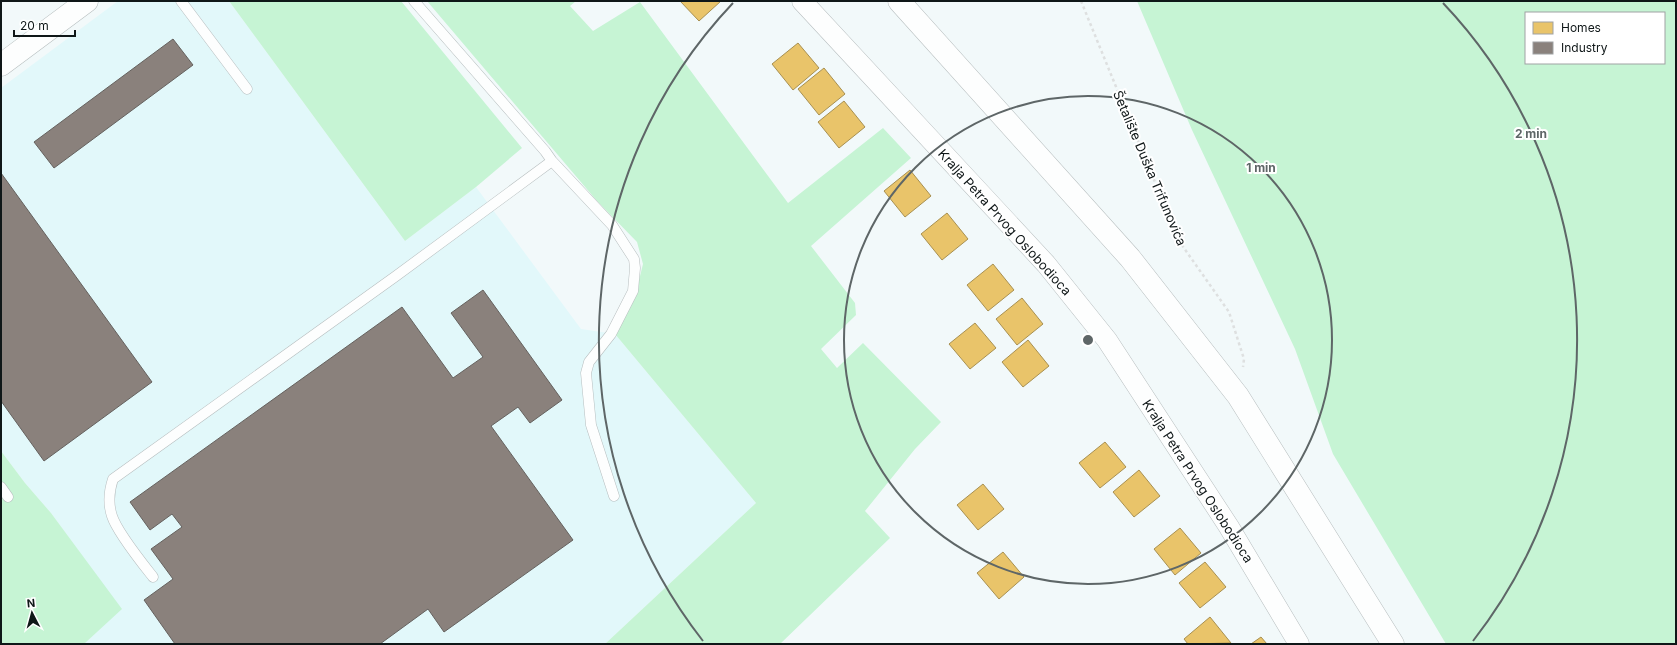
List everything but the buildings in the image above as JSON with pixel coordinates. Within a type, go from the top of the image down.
[{"type":"main road","points":[[1,65],[87,1]]},
{"type":"main road","points":[[899,1],[1130,258],[1238,396],[1393,644]]},
{"type":"street","name":"Kralja Petra Prvog Oslobodioca","points":[[802,1],[1046,264],[1107,340],[1229,526],[1299,644]]},
{"type":"lane","points":[[181,1],[247,90]]},
{"type":"lane","points":[[414,1],[545,151],[552,161],[612,225],[624,242],[634,263],[633,291],[611,334],[589,362],[586,373],[591,424],[614,496]]},
{"type":"lane","points":[[153,577],[131,548],[112,517],[109,491],[112,479],[396,276],[552,161]]},
{"type":"lane","points":[[1,487],[8,497]]},
{"type":"path","name":"Šetalište Duška Trifunovića","points":[[1081,1],[1180,242],[1229,312],[1244,359],[1238,396]]},
{"type":"shaded area","points":[[118,1],[229,1],[405,241],[476,187],[581,329],[615,334],[756,503],[605,644],[84,644],[121,609],[51,513],[25,483],[1,451],[1,88]]},
{"type":"green space","points":[[229,1],[401,1],[522,148],[476,187],[405,241]]},
{"type":"green space","points":[[427,1],[576,1],[570,6],[593,31],[640,2],[788,203],[883,128],[911,158],[811,246],[855,303],[856,315],[821,349],[837,368],[863,343],[941,422],[915,449],[865,511],[890,538],[780,644],[605,644],[756,503],[615,334],[634,299],[643,264],[637,242],[597,201]]},
{"type":"green space","points":[[1137,1],[1676,1],[1676,644],[1446,644],[1333,454],[1295,349],[1192,130]]},
{"type":"green space","points":[[1,451],[25,483],[51,513],[122,609],[84,644],[1,644]]}]
